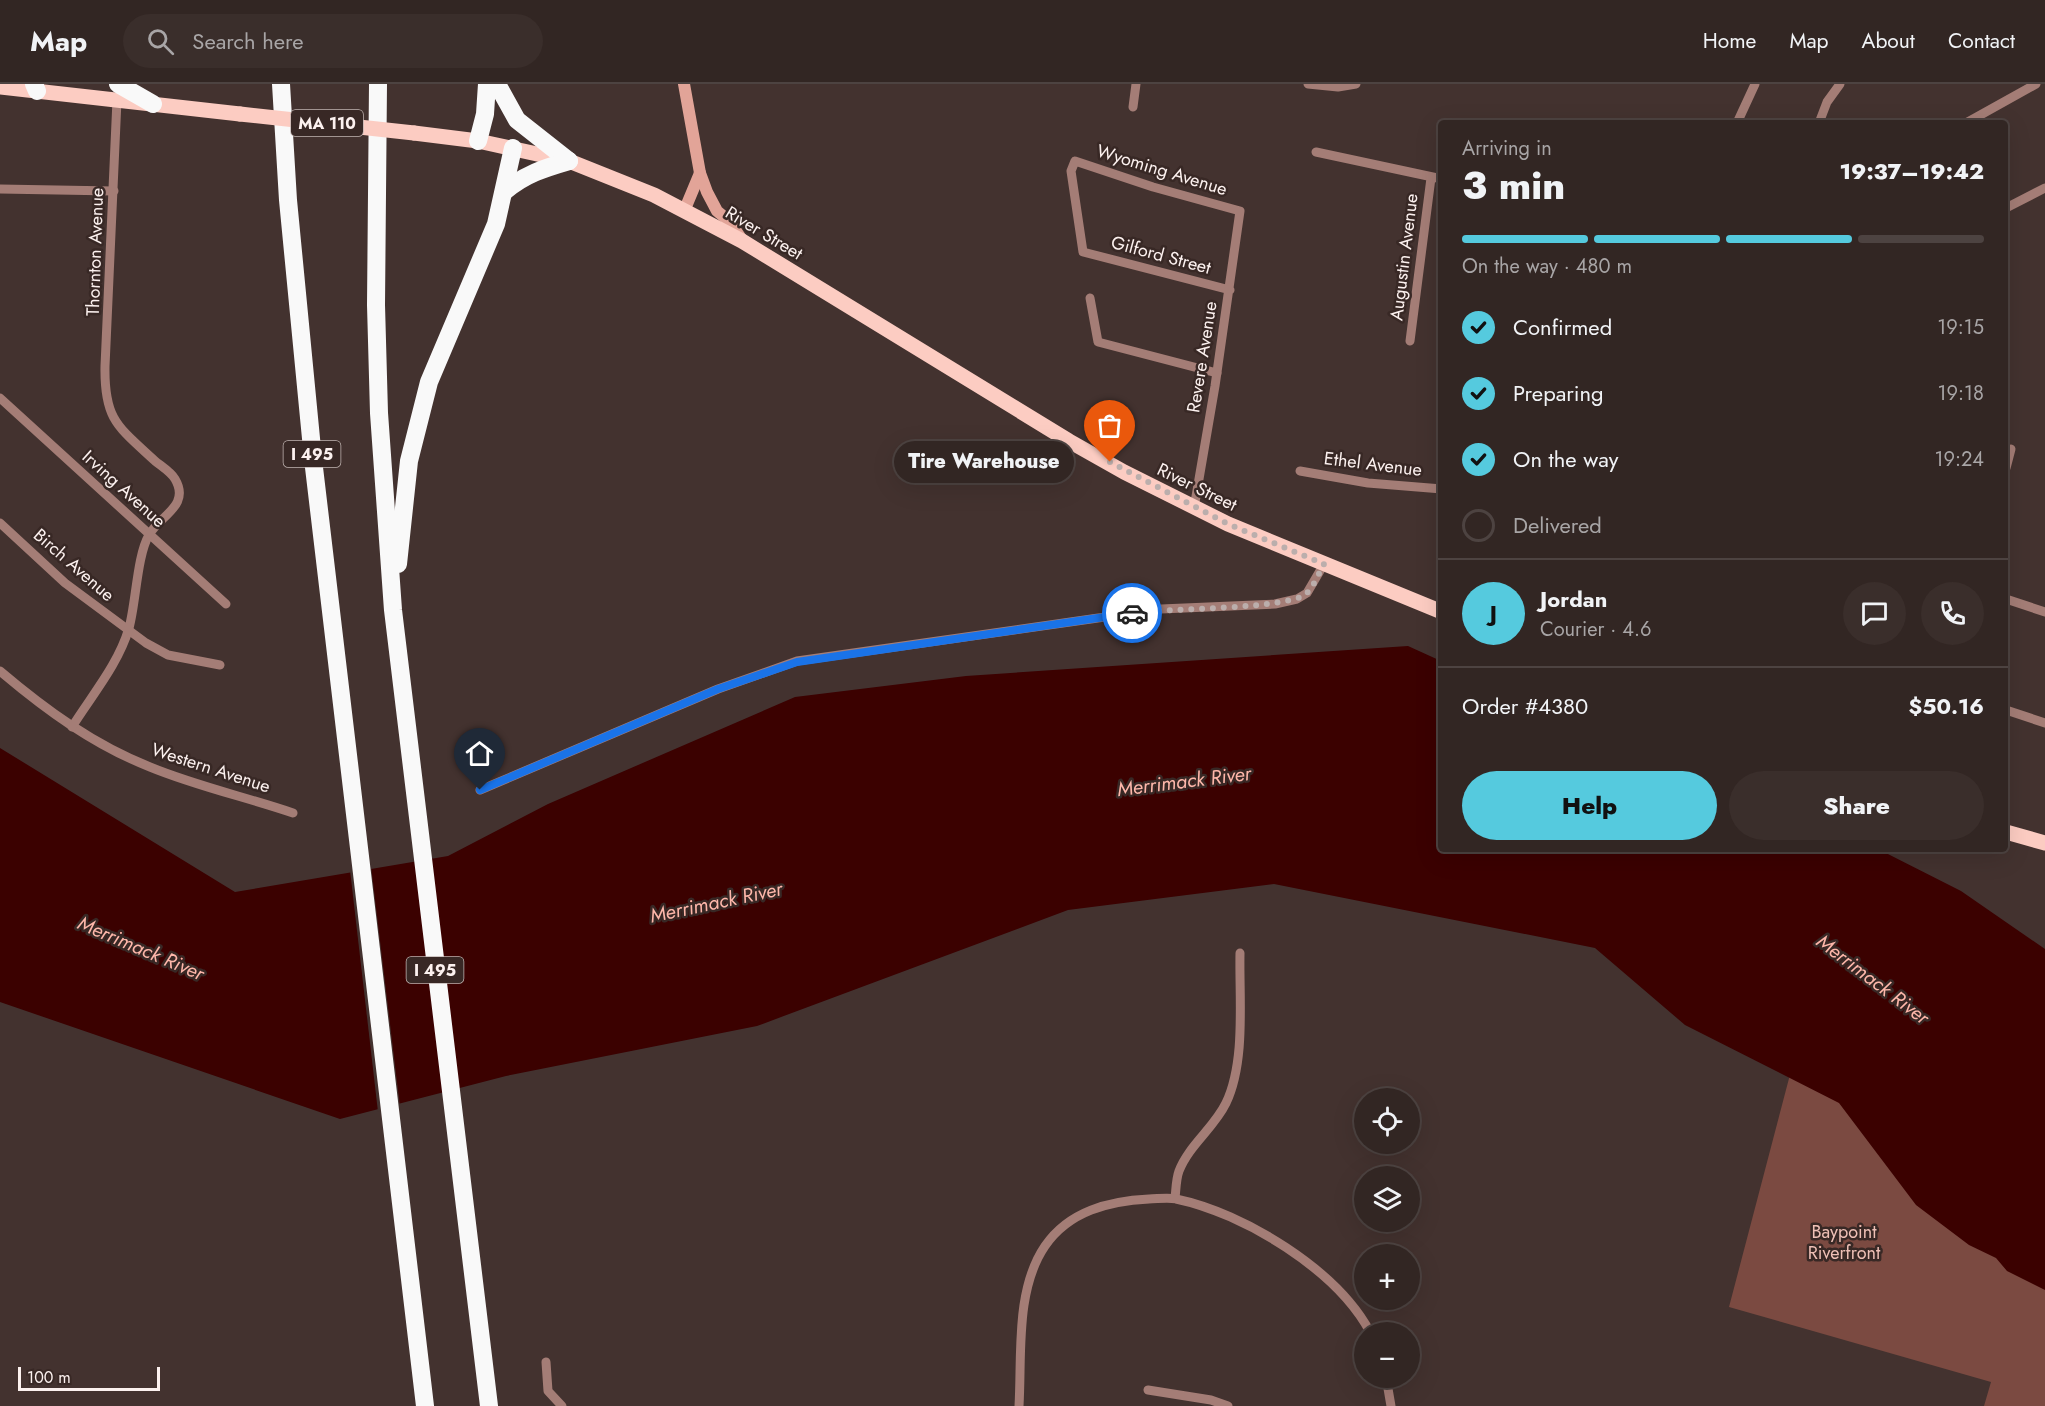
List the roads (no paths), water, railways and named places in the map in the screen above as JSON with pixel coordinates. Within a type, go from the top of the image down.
[{"type":"highway","name":"I 495","points":[[281,84],[302,357],[425,1406]]},
{"type":"highway","name":"I 495","points":[[378,84],[376,305],[379,413],[393,610],[489,1406]]},
{"type":"highway","points":[[478,141],[485,114],[487,84]]},
{"type":"highway","points":[[497,84],[517,120],[569,161]]},
{"type":"highway","points":[[117,92],[153,104]]},
{"type":"highway","points":[[393,610],[403,501],[417,425],[429,382],[477,269],[505,191],[513,148]]},
{"type":"highway","points":[[505,191],[519,179],[539,169],[569,161]]},
{"type":"main road","points":[[684,84],[700,174],[711,202],[729,221],[742,242]]},
{"type":"main road","points":[[0,87],[37,86],[117,92]]},
{"type":"main road","name":"River Street","points":[[153,104],[478,141],[569,161],[685,209],[916,346],[1069,441],[1194,508],[1438,610]]},
{"type":"main road","points":[[685,209],[700,174]]},
{"type":"main road","points":[[2008,833],[2045,843]]},
{"type":"street","points":[[1133,107],[1136,84]]},
{"type":"street","points":[[1308,84],[1338,87],[1356,84]]},
{"type":"street","points":[[1738,120],[1755,84]]},
{"type":"street","points":[[1820,120],[1827,102],[1840,84]]},
{"type":"street","points":[[1971,120],[2036,84]]},
{"type":"street","name":"Thornton Avenue","points":[[117,92],[105,366],[107,406],[117,423],[175,478],[180,493],[176,506],[149,534]]},
{"type":"street","points":[[1316,152],[1438,179]]},
{"type":"street","name":"Wyoming Avenue","points":[[1083,252],[1071,171],[1075,161],[1153,187],[1240,211]]},
{"type":"street","name":"Augustin Avenue","points":[[1410,341],[1431,178]]},
{"type":"street","points":[[2008,207],[2045,188]]},
{"type":"street","points":[[0,189],[114,191]]},
{"type":"street","name":"Revere Avenue","points":[[1194,508],[1230,290],[1240,211]]},
{"type":"street","name":"Gilford Street","points":[[1083,252],[1230,290]]},
{"type":"street","points":[[1090,298],[1098,342],[1217,373]]},
{"type":"street","name":"Irving Avenue","points":[[0,398],[226,604]]},
{"type":"street","points":[[2008,460],[2011,449]]},
{"type":"street","name":"Ethel Avenue","points":[[1300,471],[1368,483],[1438,489]]},
{"type":"street","name":"Birch Avenue","points":[[0,523],[65,583],[129,630],[168,655],[220,665]]},
{"type":"street","points":[[72,727],[109,671],[129,630],[143,552],[149,534]]},
{"type":"street","points":[[480,790],[718,689],[797,662],[1161,609],[1275,604],[1297,599],[1307,593],[1324,564]]},
{"type":"street","points":[[2008,600],[2045,612]]},
{"type":"street","name":"Western Avenue","points":[[0,671],[42,707],[72,727],[148,767],[201,786],[293,813]]},
{"type":"street","points":[[2008,711],[2045,723]]},
{"type":"street","points":[[1174,1198],[1179,1171],[1194,1146],[1218,1117],[1237,1071],[1240,953]]},
{"type":"street","points":[[1019,1406],[1024,1314],[1031,1273],[1045,1246],[1063,1226],[1095,1207],[1124,1200],[1174,1198],[1213,1211],[1304,1258],[1336,1286],[1360,1313],[1365,1322]]},
{"type":"street","points":[[546,1362],[548,1391],[562,1406]]},
{"type":"street","points":[[1388,1388],[1391,1406]]},
{"type":"street","points":[[1148,1390],[1211,1400],[1228,1406]]},
{"type":"water","name":"Merrimack River","points":[[1408,646],[1438,660],[1438,852],[1884,852],[1961,891],[2045,949],[2045,1290],[2007,1271],[1996,1258],[1969,1245],[1916,1205],[1839,1103],[1685,1025],[1595,948],[1274,884],[1068,910],[757,1026],[506,1076],[340,1119],[0,1002],[0,748],[235,892],[448,856],[548,804],[795,697],[966,676]]},
{"type":"place","name":"Tire Warehouse","points":[[1110,462]]},
{"type":"park label","name":"Baypoint Riverfront","points":[[1844,1242]]}]
